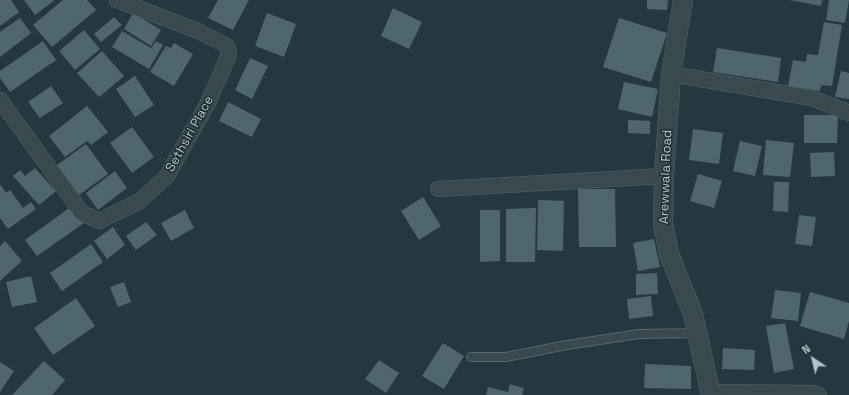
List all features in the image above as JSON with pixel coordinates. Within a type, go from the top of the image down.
[{"type":"street","name":"Sethsiri Place","points":[[0,100],[82,213],[99,221],[140,201],[167,176],[208,102],[229,55],[227,46],[198,31],[117,0]]},
{"type":"street","name":"Arewwala Road","points":[[682,0],[671,74],[664,176],[663,223],[669,254],[693,314],[711,394]]},
{"type":"street","points":[[671,74],[812,98],[849,113]]},
{"type":"street","points":[[438,189],[664,176]]},
{"type":"street","points":[[711,394],[814,393],[819,395]]},
{"type":"lane","points":[[471,357],[506,357],[567,345],[639,334],[698,334]]},
{"type":"building","points":[[0,0],[11,0],[19,12],[0,26]]},
{"type":"building","points":[[24,0],[55,0],[35,15]]},
{"type":"building","points":[[63,0],[87,0],[96,10],[52,47],[33,25]]},
{"type":"building","points":[[218,0],[249,0],[233,30],[208,18]]},
{"type":"building","points":[[647,0],[668,0],[667,10],[647,9]]},
{"type":"building","points":[[790,0],[822,0],[821,6]]},
{"type":"building","points":[[829,0],[849,0],[845,23],[826,20]]},
{"type":"building","points":[[393,8],[422,22],[409,49],[381,36]]},
{"type":"building","points":[[133,13],[161,30],[151,46],[124,29]]},
{"type":"building","points":[[267,13],[296,24],[284,57],[255,46]]},
{"type":"building","points":[[114,17],[122,25],[101,42],[94,34]]},
{"type":"building","points":[[20,18],[31,33],[0,57],[0,32]]},
{"type":"building","points":[[619,18],[667,33],[651,82],[603,67]]},
{"type":"building","points":[[824,22],[842,25],[832,86],[821,85],[820,91],[788,86],[793,60],[806,62],[807,54],[818,55]]},
{"type":"building","points":[[84,30],[100,49],[75,70],[59,51]]},
{"type":"building","points":[[122,31],[151,48],[156,41],[163,45],[149,69],[112,47]]},
{"type":"building","points":[[43,41],[56,60],[10,92],[0,78],[0,71]]},
{"type":"building","points":[[174,43],[193,54],[174,86],[150,72],[166,46],[171,48]]},
{"type":"building","points":[[717,48],[781,58],[778,82],[713,72]]},
{"type":"building","points":[[102,51],[124,76],[99,97],[77,73]]},
{"type":"building","points":[[250,58],[268,66],[252,99],[235,90]]},
{"type":"building","points":[[841,71],[849,73],[849,99],[835,97]]},
{"type":"building","points":[[135,76],[154,105],[135,117],[116,89]]},
{"type":"building","points":[[624,82],[658,89],[652,117],[618,109]]},
{"type":"building","points":[[51,86],[63,103],[40,118],[28,102]]},
{"type":"building","points":[[228,102],[261,119],[252,137],[219,121]]},
{"type":"building","points":[[87,106],[108,132],[91,145],[87,141],[65,157],[49,136]]},
{"type":"building","points":[[804,115],[838,115],[837,143],[804,143]]},
{"type":"building","points":[[628,120],[650,121],[650,134],[628,133]]},
{"type":"building","points":[[132,127],[154,157],[132,173],[110,143]]},
{"type":"building","points":[[693,129],[723,133],[719,164],[689,160]]},
{"type":"building","points":[[766,140],[794,143],[790,177],[763,175]]},
{"type":"building","points":[[740,141],[762,146],[755,176],[733,171]]},
{"type":"building","points":[[86,144],[108,174],[79,195],[57,165]]},
{"type":"building","points":[[834,152],[835,176],[811,177],[810,153]]},
{"type":"building","points":[[35,168],[56,191],[39,205],[13,176],[20,170],[25,176]]},
{"type":"building","points":[[115,171],[127,188],[98,210],[86,193]]},
{"type":"building","points":[[698,174],[722,181],[714,208],[690,201]]},
{"type":"building","points":[[774,182],[789,182],[788,212],[773,211]]},
{"type":"building","points":[[1,185],[6,193],[10,190],[23,208],[31,202],[36,209],[8,229],[0,218]]},
{"type":"building","points":[[578,189],[615,189],[616,247],[579,247]]},
{"type":"building","points":[[423,197],[441,226],[419,240],[401,211]]},
{"type":"building","points":[[538,200],[564,201],[563,251],[537,250]]},
{"type":"building","points":[[72,206],[84,223],[37,256],[25,240]]},
{"type":"building","points":[[536,208],[535,262],[506,262],[506,209]]},
{"type":"building","points":[[185,210],[194,228],[171,241],[161,223]]},
{"type":"building","points":[[480,210],[500,210],[500,261],[480,262]]},
{"type":"building","points":[[799,215],[816,217],[812,246],[795,244]]},
{"type":"building","points":[[146,222],[157,235],[136,250],[126,236]]},
{"type":"building","points":[[113,227],[125,245],[107,259],[94,241]]},
{"type":"building","points":[[654,239],[660,267],[638,271],[633,243]]},
{"type":"building","points":[[5,241],[22,261],[0,281],[0,246]]},
{"type":"building","points":[[91,244],[103,262],[62,291],[50,273]]},
{"type":"building","points":[[657,273],[658,294],[636,295],[636,274]]},
{"type":"building","points":[[31,276],[37,302],[12,307],[6,282]]},
{"type":"building","points":[[124,282],[131,302],[118,307],[110,287]]},
{"type":"building","points":[[775,290],[801,293],[798,321],[771,318]]},
{"type":"building","points":[[810,292],[849,303],[849,321],[844,339],[800,326]]},
{"type":"building","points":[[651,296],[653,316],[629,319],[627,299]]},
{"type":"building","points":[[76,298],[95,326],[53,355],[34,328]]},
{"type":"building","points":[[785,323],[794,369],[774,373],[766,326]]},
{"type":"building","points":[[443,343],[464,356],[444,389],[422,376]]},
{"type":"building","points":[[723,348],[755,350],[754,370],[722,369]]},
{"type":"building","points":[[379,360],[399,373],[386,393],[365,379]]},
{"type":"building","points":[[44,361],[65,380],[52,395],[12,395]]},
{"type":"building","points":[[0,362],[14,371],[0,392]]},
{"type":"building","points":[[645,364],[691,366],[691,389],[644,388]]},
{"type":"building","points":[[510,384],[524,388],[522,395],[486,395],[488,387],[508,392]]}]
